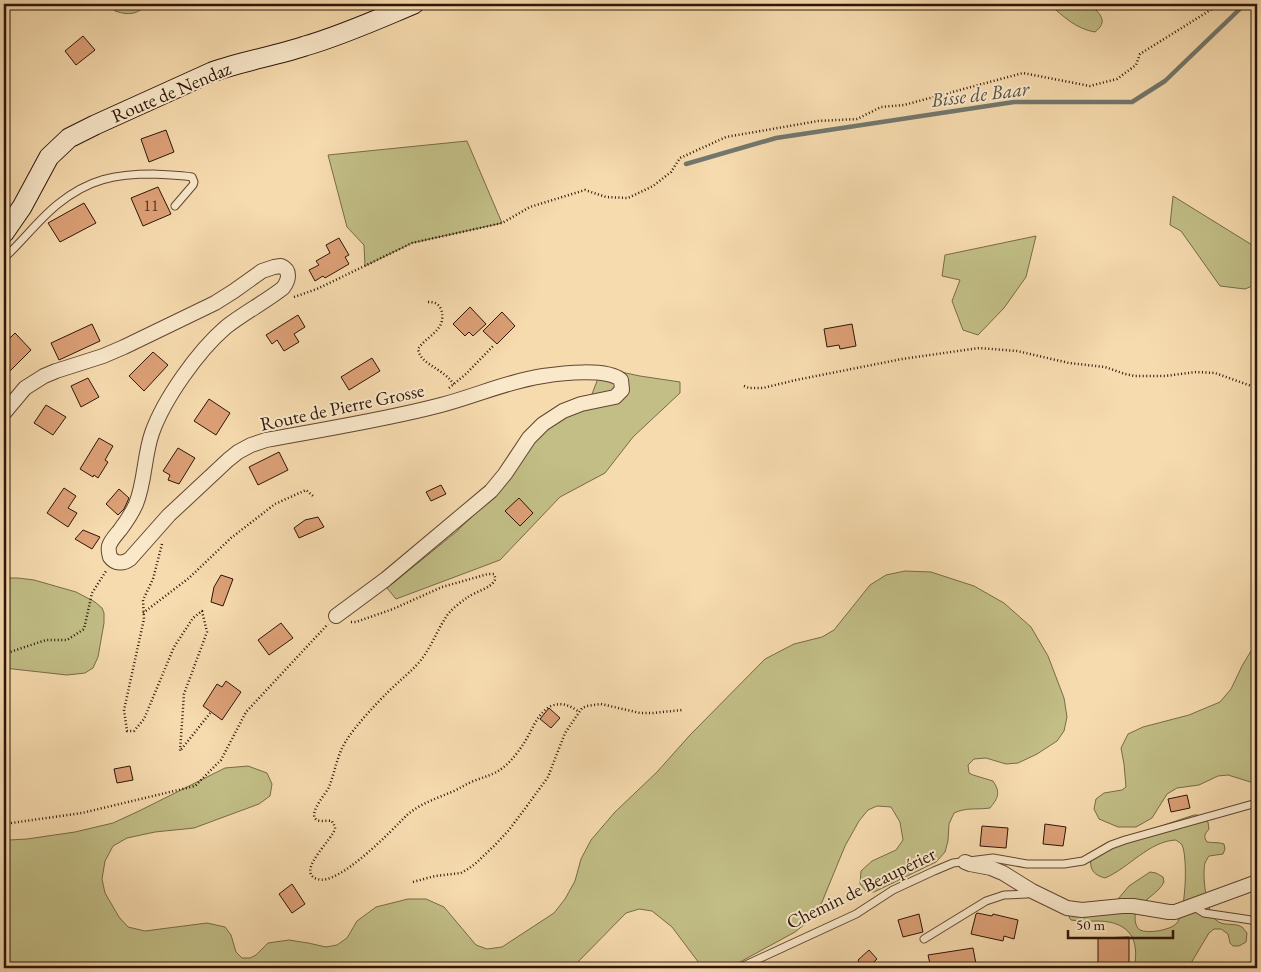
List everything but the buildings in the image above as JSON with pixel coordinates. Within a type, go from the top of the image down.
[{"type":"main road","name":"Route de Nendaz","points":[[4,233],[22,207],[49,157],[69,138],[212,72],[232,65],[304,47],[414,4]]},
{"type":"street","points":[[4,413],[26,388],[44,376],[124,347],[214,303],[262,271],[280,266],[286,269],[288,274],[287,282],[283,288],[231,323],[212,341],[192,365],[170,398],[153,432],[136,504],[110,543],[110,557],[113,560]]},
{"type":"street","name":"Route de Pierre Grosse","points":[[113,560],[121,563],[130,559],[169,514],[228,460],[251,445],[266,440],[434,407],[516,382],[552,375],[580,372],[613,376],[621,380],[622,386],[619,394],[615,397],[581,404],[563,411],[544,424],[529,438],[491,491],[386,579],[336,616]]},
{"type":"street","name":"Chemin de Beaupérier","points":[[965,862],[991,868],[1067,908],[1082,910],[1133,906],[1175,912],[1257,882]]},
{"type":"lane","points":[[4,258],[18,246],[57,204],[100,180],[138,174],[192,178],[193,186],[175,206]]},
{"type":"lane","points":[[965,862],[993,858],[1027,864],[1064,864],[1082,861],[1111,845],[1125,840],[1253,804]]},
{"type":"lane","name":"Chemin de Beaupérier","points":[[739,968],[856,914],[893,890],[953,864],[965,862]]},
{"type":"lane","points":[[924,939],[986,901],[1004,895],[1027,894],[1032,891]]},
{"type":"lane","points":[[1193,906],[1204,913],[1251,920],[1257,923]]},
{"type":"path","points":[[288,274],[298,278],[294,297],[317,289],[412,243],[502,223],[530,207],[585,190],[606,197],[628,198],[659,182],[671,172],[680,158],[726,137],[818,121],[857,119],[881,107],[904,105],[1023,73],[1090,86],[1117,78],[1136,65],[1140,54],[1220,4]]},
{"type":"path","points":[[428,302],[434,302],[440,307],[442,313],[441,322],[434,334],[420,345],[418,349],[419,355],[445,374],[454,384]]},
{"type":"path","points":[[434,407],[438,398],[466,374],[493,346]]},
{"type":"path","points":[[744,386],[763,388],[902,359],[979,348],[1017,351],[1069,363],[1105,367],[1135,376],[1165,376],[1196,372],[1215,373],[1257,388]]},
{"type":"path","points":[[143,613],[189,578],[231,538],[275,504],[306,490],[313,496]]},
{"type":"path","points":[[163,539],[152,579],[142,600],[144,619],[124,710],[127,732],[134,731],[144,719],[174,646],[193,618],[202,611],[206,632],[184,694],[180,751],[211,712]]},
{"type":"path","points":[[4,654],[46,640],[67,640],[84,629],[92,593],[113,560]]},
{"type":"path","points":[[4,824],[82,813],[195,786],[221,760],[246,712],[336,616],[342,621],[356,622],[393,609],[442,586],[488,574],[494,574],[495,576],[495,581],[491,586],[468,596],[450,612],[421,659],[410,672],[388,691],[346,741],[328,789],[315,808],[315,819],[318,821],[332,821],[335,829],[312,863],[310,868],[313,877],[325,880],[332,878],[365,856],[421,804],[504,768],[524,743],[538,718],[545,710],[552,706],[565,704],[579,712]]},
{"type":"path","points":[[413,882],[468,869],[501,838],[548,777],[565,733],[582,708],[608,704],[628,711],[640,712],[653,713],[682,710]]},
{"type":"shaded area","points":[[113,4],[148,4],[137,12],[129,14],[115,11]]},
{"type":"shaded area","points":[[1049,4],[1090,4],[1100,14],[1102,24],[1095,32],[1082,28]]},
{"type":"shaded area","points":[[467,141],[502,223],[412,243],[365,266],[364,245],[347,227],[328,155]]},
{"type":"shaded area","points":[[1173,196],[1257,248],[1257,284],[1245,289],[1220,286],[1181,231],[1170,225]]},
{"type":"shaded area","points":[[1036,236],[1026,277],[1004,308],[978,335],[963,330],[952,301],[960,280],[942,276],[945,255]]},
{"type":"shaded area","points":[[602,368],[680,382],[680,393],[633,437],[605,473],[560,497],[500,560],[396,599],[387,588],[456,532],[499,491],[528,444],[578,403],[592,394]]},
{"type":"shaded area","points":[[905,571],[931,572],[974,586],[1004,603],[1031,627],[1048,656],[1064,698],[1067,717],[1064,731],[1057,741],[1018,763],[1006,764],[986,758],[974,759],[968,765],[969,773],[993,781],[998,792],[997,798],[990,808],[967,809],[954,813],[949,824],[945,852],[936,862],[874,892],[866,891],[860,884],[861,871],[872,861],[896,850],[903,840],[900,822],[891,807],[877,806],[868,810],[859,821],[845,846],[822,902],[810,920],[795,932],[740,962],[718,968],[708,968],[699,963],[672,927],[652,911],[639,909],[626,913],[572,968],[451,968],[436,963],[420,968],[4,968],[4,839],[27,839],[75,832],[113,823],[225,768],[248,766],[267,773],[272,784],[270,796],[259,804],[194,828],[155,832],[127,838],[113,846],[105,861],[102,879],[105,893],[119,917],[128,927],[145,931],[207,923],[225,927],[231,935],[236,952],[242,958],[250,958],[256,955],[268,943],[289,940],[326,947],[337,945],[347,938],[357,921],[376,907],[408,899],[426,899],[444,907],[476,945],[487,949],[502,947],[554,913],[565,899],[575,881],[581,859],[591,840],[615,812],[657,772],[690,735],[765,659],[794,644],[822,637],[834,630],[870,585],[886,575]]},
{"type":"shaded area","points":[[4,578],[34,580],[76,592],[102,608],[104,623],[98,657],[93,668],[85,673],[67,675],[4,668]]},
{"type":"shaded area","points":[[1257,641],[1257,784],[1228,775],[1218,776],[1199,785],[1177,788],[1167,794],[1152,818],[1136,827],[1118,827],[1099,819],[1094,809],[1096,799],[1104,793],[1122,790],[1126,787],[1121,748],[1128,734],[1143,727],[1189,715],[1220,702],[1231,689]]},
{"type":"shaded area","points":[[1198,815],[1208,822],[1209,829],[1205,837],[1207,842],[1224,844],[1225,849],[1223,854],[1209,856],[1205,863],[1205,884],[1210,909],[1219,922],[1242,927],[1247,933],[1246,942],[1239,946],[1233,946],[1230,943],[1228,934],[1221,929],[1214,929],[1209,933],[1188,968],[1134,968],[1134,941],[1125,929],[1110,922],[1071,920],[1069,914],[1112,903],[1129,886],[1150,872],[1163,877],[1164,882],[1136,912],[1137,927],[1144,931],[1153,931],[1164,930],[1176,924],[1182,910],[1185,886],[1184,851],[1180,843],[1176,840],[1157,845],[1105,878],[1094,872],[1091,860],[1093,854],[1106,843]]},
{"type":"waterway","name":"Bisse de Baar","points":[[686,164],[776,138],[1014,102],[1132,102],[1165,81],[1245,4]]}]
